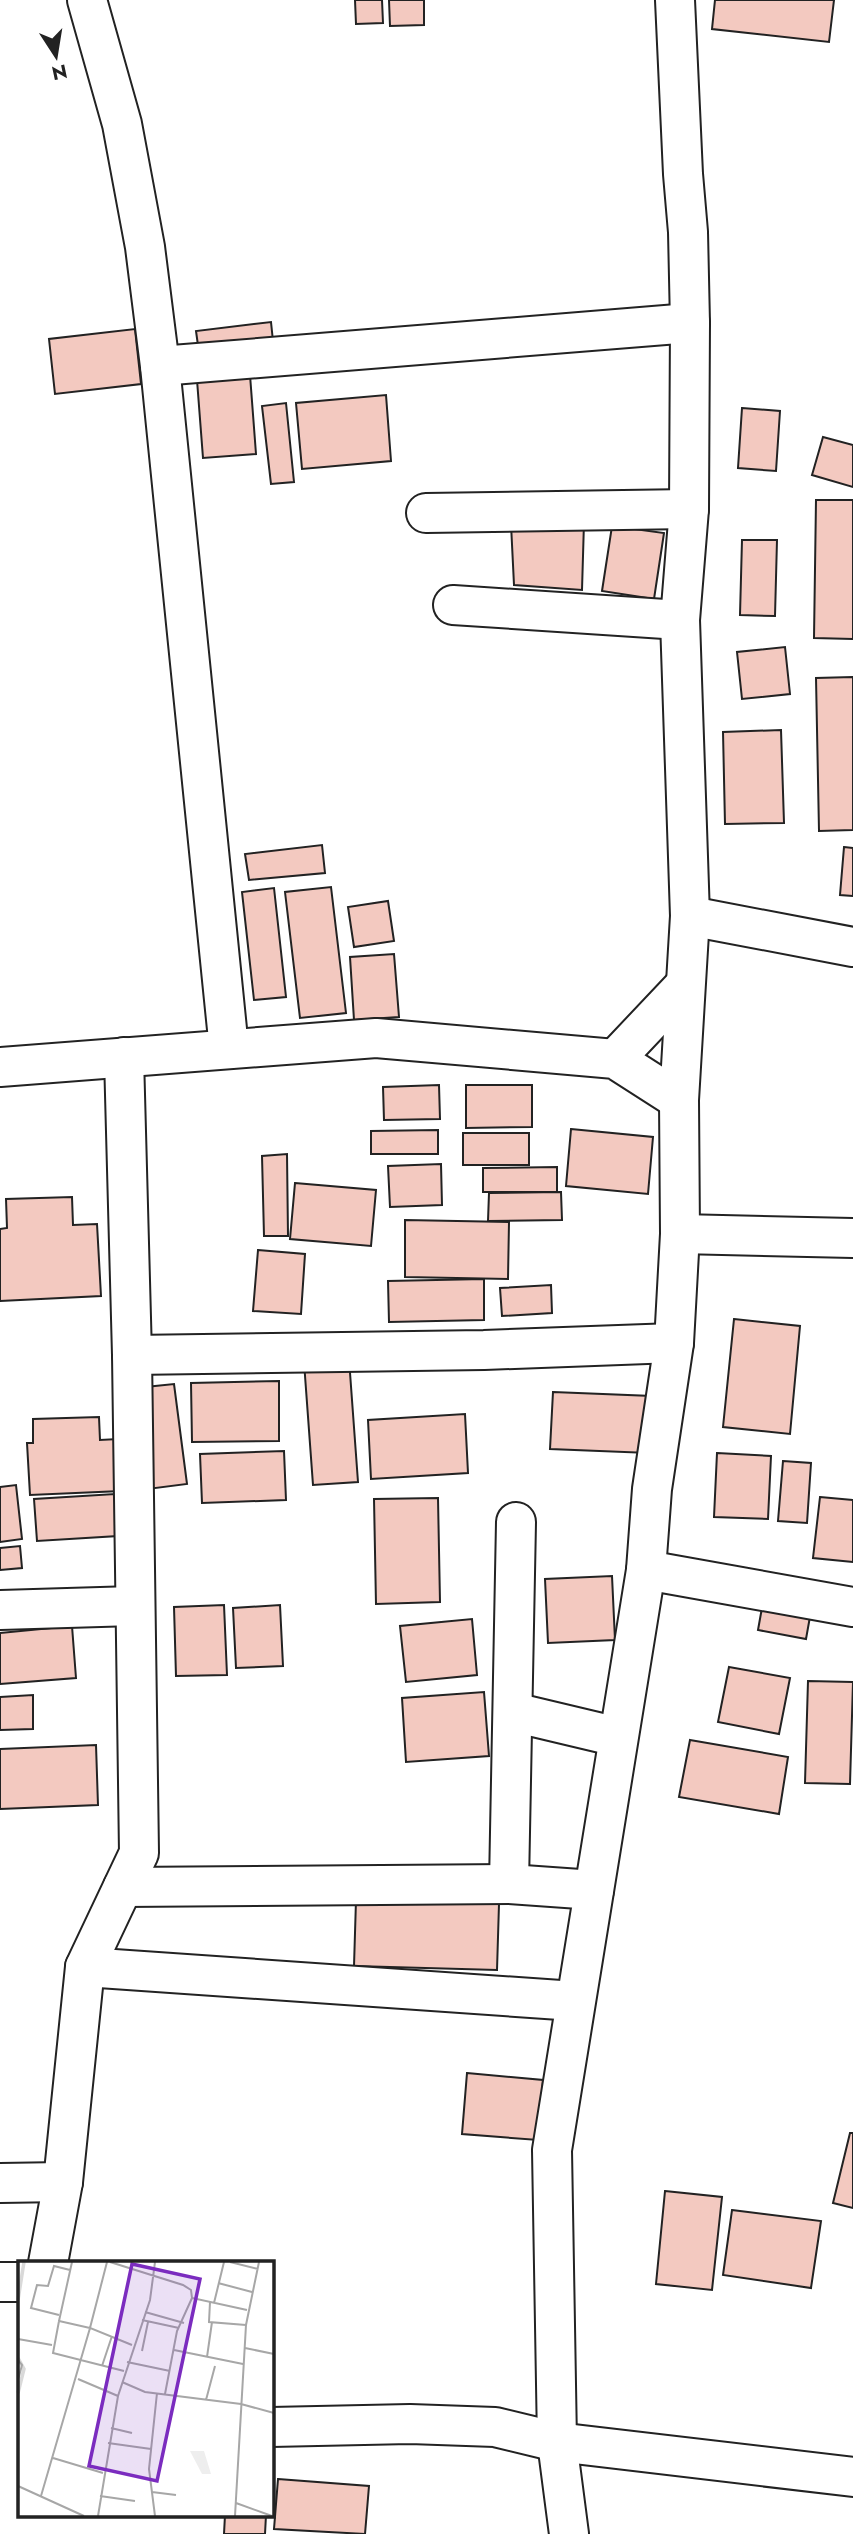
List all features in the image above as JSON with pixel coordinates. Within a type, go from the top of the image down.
[{"type":"street","points":[[87,0],[122,124],[145,247],[160,366],[229,1049]]},
{"type":"street","points":[[569,2534],[557,2442],[552,2150],[646,1570],[652,1489],[674,1343],[680,1234],[679,1100],[690,916],[680,620],[689,509],[690,323],[688,232],[675,0]]},
{"type":"street","points":[[160,366],[690,323]]},
{"type":"street","points":[[426,513],[689,509]]},
{"type":"street","points":[[453,605],[680,620]]},
{"type":"street","points":[[690,916],[853,947]]},
{"type":"street","points":[[615,1059],[684,986]]},
{"type":"street","points":[[0,1067],[376,1038],[615,1059],[679,1100]]},
{"type":"street","points":[[48,2261],[63,2182],[85,1967],[139,1853],[132,1355],[124,1057]]},
{"type":"street","points":[[680,1234],[853,1238]]},
{"type":"street","points":[[132,1355],[484,1350],[674,1343]]},
{"type":"street","points":[[509,1884],[516,1522]]},
{"type":"street","points":[[646,1570],[853,1607]]},
{"type":"street","points":[[0,1610],[134,1606]]},
{"type":"street","points":[[513,1712],[618,1737]]},
{"type":"street","points":[[123,1887],[509,1884],[594,1890]]},
{"type":"street","points":[[85,1967],[575,2001]]},
{"type":"street","points":[[0,2183],[63,2182]]},
{"type":"street","points":[[0,2282],[18,2282]]},
{"type":"street","points":[[273,2427],[410,2424],[495,2427],[557,2442],[853,2477]]},
{"type":"building","points":[[355,0],[382,0],[383,23],[356,24]]},
{"type":"building","points":[[389,0],[424,0],[424,25],[390,26]]},
{"type":"building","points":[[715,0],[834,0],[829,42],[712,29]]},
{"type":"building","points":[[271,322],[274,351],[200,360],[196,331]]},
{"type":"building","points":[[135,329],[141,384],[55,394],[49,339]]},
{"type":"building","points":[[250,375],[256,454],[203,458],[197,380]]},
{"type":"building","points":[[386,395],[391,461],[302,469],[296,403]]},
{"type":"building","points":[[286,403],[294,482],[271,484],[262,406]]},
{"type":"building","points":[[742,408],[780,411],[776,471],[738,468]]},
{"type":"building","points":[[823,437],[853,445],[853,487],[812,475]]},
{"type":"building","points":[[816,500],[853,500],[853,639],[814,638]]},
{"type":"building","points":[[584,522],[582,590],[514,585],[511,524]]},
{"type":"building","points":[[612,526],[664,533],[654,599],[602,591]]},
{"type":"building","points":[[742,540],[777,540],[775,616],[740,615]]},
{"type":"building","points":[[785,647],[790,694],[742,699],[737,652]]},
{"type":"building","points":[[853,677],[853,830],[819,831],[816,678]]},
{"type":"building","points":[[781,730],[784,823],[725,824],[723,732]]},
{"type":"building","points":[[322,845],[325,873],[249,880],[245,854]]},
{"type":"building","points":[[844,847],[853,848],[853,896],[840,895]]},
{"type":"building","points":[[331,887],[346,1013],[300,1018],[285,892]]},
{"type":"building","points":[[274,888],[286,997],[254,1000],[242,892]]},
{"type":"building","points":[[388,901],[394,941],[354,947],[348,907]]},
{"type":"building","points":[[394,954],[399,1017],[354,1020],[350,957]]},
{"type":"building","points":[[439,1085],[440,1119],[384,1120],[383,1087]]},
{"type":"building","points":[[466,1085],[532,1085],[532,1127],[466,1128]]},
{"type":"building","points":[[571,1129],[653,1137],[648,1194],[566,1186]]},
{"type":"building","points":[[438,1130],[438,1154],[371,1154],[371,1131]]},
{"type":"building","points":[[463,1133],[529,1133],[529,1165],[463,1165]]},
{"type":"building","points":[[287,1154],[288,1236],[264,1236],[262,1156]]},
{"type":"building","points":[[441,1164],[442,1205],[390,1207],[388,1166]]},
{"type":"building","points":[[557,1167],[557,1192],[483,1192],[483,1168]]},
{"type":"building","points":[[295,1183],[376,1190],[371,1246],[290,1239]]},
{"type":"building","points":[[561,1192],[562,1220],[488,1221],[489,1193]]},
{"type":"building","points":[[72,1197],[73,1225],[97,1224],[101,1296],[0,1301],[0,1229],[7,1228],[6,1199]]},
{"type":"building","points":[[405,1220],[509,1222],[508,1279],[405,1277]]},
{"type":"building","points":[[258,1250],[305,1254],[301,1314],[253,1311]]},
{"type":"building","points":[[484,1279],[484,1320],[389,1322],[388,1281]]},
{"type":"building","points":[[551,1285],[552,1313],[502,1316],[500,1288]]},
{"type":"building","points":[[734,1319],[800,1326],[790,1434],[723,1427]]},
{"type":"building","points":[[349,1359],[358,1482],[313,1485],[304,1362]]},
{"type":"building","points":[[279,1381],[279,1441],[192,1442],[191,1383]]},
{"type":"building","points":[[174,1384],[187,1484],[148,1489],[136,1388]]},
{"type":"building","points":[[553,1392],[652,1396],[649,1453],[550,1449]]},
{"type":"building","points":[[465,1414],[468,1473],[371,1479],[368,1420]]},
{"type":"building","points":[[99,1417],[100,1440],[118,1439],[121,1491],[30,1495],[27,1443],[33,1443],[33,1419]]},
{"type":"building","points":[[284,1451],[286,1500],[202,1503],[200,1454]]},
{"type":"building","points":[[717,1453],[771,1456],[768,1519],[714,1517]]},
{"type":"building","points":[[783,1461],[811,1463],[807,1523],[778,1521]]},
{"type":"building","points":[[16,1485],[22,1539],[0,1542],[0,1487]]},
{"type":"building","points":[[115,1494],[118,1536],[37,1541],[34,1499]]},
{"type":"building","points":[[820,1497],[853,1500],[853,1562],[813,1558]]},
{"type":"building","points":[[438,1498],[440,1602],[376,1604],[374,1499]]},
{"type":"building","points":[[20,1546],[22,1568],[0,1570],[0,1548]]},
{"type":"building","points":[[612,1576],[615,1640],[548,1643],[545,1579]]},
{"type":"building","points":[[763,1602],[811,1611],[806,1639],[758,1630]]},
{"type":"building","points":[[224,1605],[227,1675],[176,1676],[174,1607]]},
{"type":"building","points":[[280,1605],[283,1666],[236,1668],[233,1608]]},
{"type":"building","points":[[472,1619],[477,1675],[406,1682],[400,1626]]},
{"type":"building","points":[[72,1626],[76,1678],[0,1684],[0,1633]]},
{"type":"building","points":[[729,1667],[790,1678],[779,1734],[718,1722]]},
{"type":"building","points":[[808,1681],[853,1682],[850,1784],[805,1783]]},
{"type":"building","points":[[484,1692],[489,1756],[406,1762],[402,1698]]},
{"type":"building","points":[[33,1695],[33,1729],[0,1730],[0,1697]]},
{"type":"building","points":[[690,1740],[788,1757],[779,1814],[679,1797]]},
{"type":"building","points":[[96,1745],[98,1805],[0,1809],[0,1749]]},
{"type":"building","points":[[356,1900],[499,1904],[497,1970],[354,1966]]},
{"type":"building","points":[[467,2073],[543,2080],[538,2140],[462,2134]]},
{"type":"building","points":[[850,2133],[853,2133],[853,2208],[833,2203]]},
{"type":"building","points":[[665,2191],[722,2197],[712,2290],[656,2284]]},
{"type":"building","points":[[732,2210],[821,2221],[811,2288],[723,2275]]},
{"type":"building","points":[[278,2479],[369,2486],[365,2534],[274,2529]]},
{"type":"building","points":[[225,2516],[266,2516],[265,2534],[224,2534]]}]
